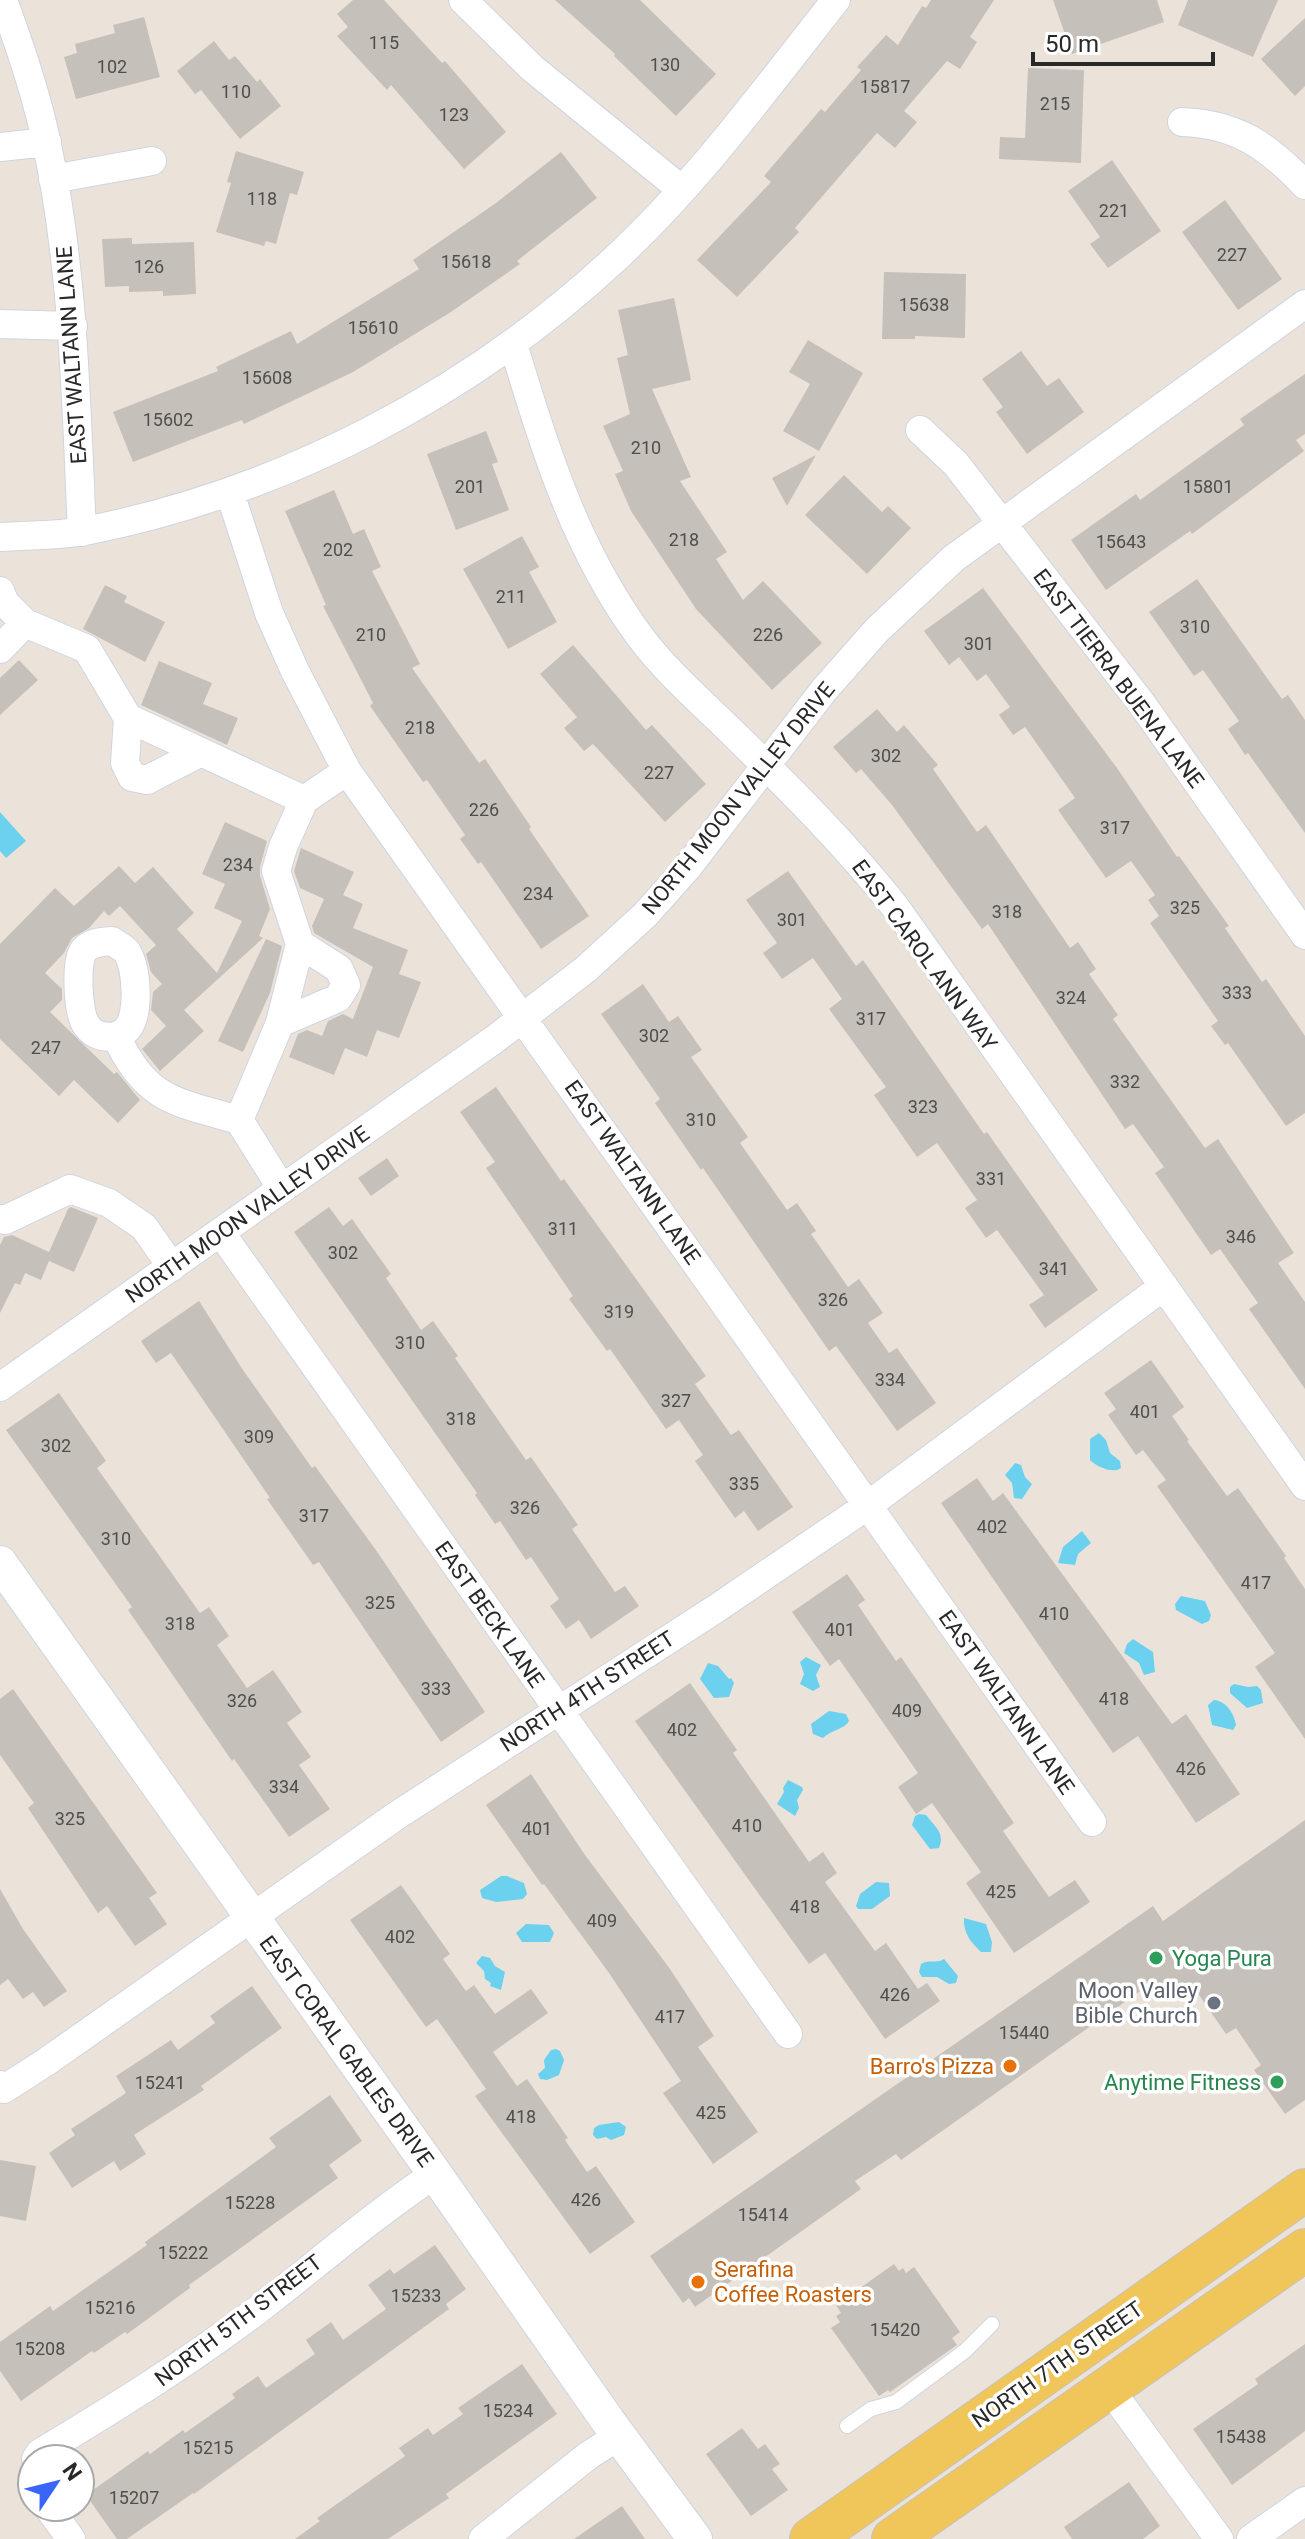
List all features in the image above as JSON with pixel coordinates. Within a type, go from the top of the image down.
[{"type":"main road","name":"NORTH 7TH STREET","points":[[811,2539],[1305,2190]]},
{"type":"main road","points":[[893,2539],[1305,2250]]},
{"type":"street","name":"EAST WALTANN LANE","points":[[3,0],[47,142],[53,179],[73,326],[82,532]]},
{"type":"street","points":[[463,0],[532,68],[682,190]]},
{"type":"street","points":[[0,537],[82,532],[230,493],[381,426],[513,344],[618,257],[682,190],[836,0]]},
{"type":"street","points":[[1182,122],[1210,123],[1251,138],[1285,164],[1305,185]]},
{"type":"street","points":[[0,147],[47,142]]},
{"type":"street","points":[[53,179],[152,161]]},
{"type":"street","name":"NORTH MOON VALLEY DRIVE","points":[[0,1387],[523,1018],[586,969],[645,915],[687,868],[824,690],[877,630],[954,558],[1305,304]]},
{"type":"street","points":[[0,324],[73,326]]},
{"type":"street","name":"EAST CAROL ANN WAY","points":[[513,344],[556,477],[593,565],[643,640],[665,666],[836,837],[896,908],[1305,1486]]},
{"type":"street","name":"EAST TIERRA BUENA LANE","points":[[920,430],[956,464],[1142,704],[1305,935]]},
{"type":"street","name":"EAST WALTANN LANE","points":[[230,493],[269,613],[347,771],[1092,1822]]},
{"type":"street","points":[[0,591],[5,603],[25,623],[87,649],[128,718],[304,800]]},
{"type":"street","points":[[0,649],[25,623]]},
{"type":"street","points":[[128,718],[125,763],[132,777],[147,780],[201,752]]},
{"type":"street","points":[[239,1120],[280,1023],[300,944],[276,871],[283,847],[304,800],[347,771]]},
{"type":"street","points":[[280,1023],[338,998],[346,985],[339,969],[300,944]]},
{"type":"street","points":[[116,1036],[131,1065],[156,1092],[177,1102],[239,1120],[282,1189]]},
{"type":"street","points":[[2,1222],[70,1189],[109,1203],[144,1227],[172,1267]]},
{"type":"street","name":"EAST BECK LANE","points":[[221,1233],[788,2034]]},
{"type":"street","name":"NORTH 4TH STREET","points":[[2,2087],[396,1816],[717,1608],[867,1506],[1164,1286]]},
{"type":"street","name":"EAST CORAL GABLES DRIVE","points":[[0,1563],[695,2539]]},
{"type":"street","name":"NORTH 5TH STREET","points":[[56,2443],[182,2366],[343,2240],[435,2174]]},
{"type":"street","points":[[1109,2388],[1219,2539]]},
{"type":"street","points":[[483,2539],[589,2455],[619,2436]]},
{"type":"street","points":[[1251,2539],[1305,2501]]},
{"type":"lane","points":[[847,2426],[871,2409],[896,2402],[965,2351],[992,2324]]},
{"type":"water","points":[[0,812],[26,841],[6,858],[0,851]]},
{"type":"water","points":[[1099,1433],[1106,1440],[1110,1453],[1120,1461],[1121,1468],[1105,1469],[1090,1460],[1090,1439]]},
{"type":"water","points":[[1015,1463],[1021,1465],[1025,1477],[1032,1484],[1022,1499],[1014,1498],[1012,1483],[1005,1475]]},
{"type":"water","points":[[1082,1531],[1091,1543],[1078,1554],[1075,1565],[1058,1563],[1063,1547]]},
{"type":"water","points":[[1181,1596],[1205,1601],[1211,1615],[1209,1621],[1202,1624],[1176,1610],[1175,1604]]},
{"type":"water","points":[[1133,1639],[1153,1652],[1155,1672],[1144,1675],[1139,1663],[1124,1653]]},
{"type":"water","points":[[806,1657],[821,1665],[816,1675],[820,1687],[813,1691],[800,1684],[804,1674],[800,1662]]},
{"type":"water","points":[[708,1663],[718,1666],[731,1678],[734,1683],[729,1697],[714,1698],[700,1679]]},
{"type":"water","points":[[1234,1684],[1257,1686],[1261,1690],[1263,1703],[1247,1708],[1230,1693],[1230,1687]]},
{"type":"water","points":[[1214,1700],[1226,1705],[1231,1712],[1236,1725],[1233,1730],[1212,1725],[1208,1705]]},
{"type":"water","points":[[829,1711],[846,1714],[849,1721],[823,1738],[813,1734],[811,1724]]},
{"type":"water","points":[[788,1780],[803,1790],[797,1800],[799,1808],[795,1816],[777,1804]]},
{"type":"water","points":[[919,1814],[926,1815],[938,1831],[941,1838],[939,1848],[930,1849],[912,1825]]},
{"type":"water","points":[[501,1876],[524,1883],[527,1894],[523,1899],[496,1902],[482,1898],[480,1890]]},
{"type":"water","points":[[876,1882],[889,1883],[890,1896],[872,1909],[858,1909],[860,1894]]},
{"type":"water","points":[[964,1918],[986,1924],[992,1942],[991,1952],[981,1952],[974,1944],[966,1932]]},
{"type":"water","points":[[526,1924],[549,1925],[554,1933],[550,1942],[522,1942],[516,1933]]},
{"type":"water","points":[[482,1956],[490,1958],[495,1966],[505,1972],[501,1990],[490,1986],[484,1971],[476,1963]]},
{"type":"water","points":[[944,1959],[958,1976],[956,1983],[949,1984],[937,1977],[922,1977],[919,1972],[921,1964]]},
{"type":"water","points":[[556,2049],[564,2060],[559,2075],[547,2080],[540,2079],[538,2074],[545,2068],[544,2060],[551,2050]]},
{"type":"water","points":[[619,2122],[626,2127],[624,2135],[611,2140],[606,2137],[597,2139],[593,2135],[594,2128],[599,2125]]},
{"type":"building","points":[[353,0],[384,0],[442,63],[445,61],[506,132],[464,169],[391,85],[387,90],[337,36],[348,27],[337,14]]},
{"type":"building","points":[[555,0],[640,0],[716,74],[676,116],[615,54]]},
{"type":"building","points":[[931,0],[994,0],[970,37],[977,42],[960,69],[947,61],[904,111],[917,122],[895,148],[877,133],[795,228],[799,232],[737,297],[697,260],[771,182],[764,176],[821,109],[825,112],[861,70],[857,67],[886,35],[898,45],[922,6],[926,8]]},
{"type":"building","points":[[1053,0],[1157,0],[1164,22],[1072,54]]},
{"type":"building","points":[[1188,0],[1278,0],[1253,57],[1178,25]]},
{"type":"building","points":[[144,17],[160,77],[76,99],[64,57],[77,53],[75,44],[115,33],[113,25]]},
{"type":"building","points":[[1305,18],[1305,86],[1295,96],[1261,59]]},
{"type":"building","points":[[214,41],[229,60],[235,56],[257,82],[260,79],[281,106],[240,139],[201,90],[195,94],[177,71]]},
{"type":"building","points":[[1028,68],[1084,70],[1081,163],[999,159],[1000,137],[1025,138]]},
{"type":"building","points":[[236,151],[304,172],[297,195],[290,193],[276,244],[266,241],[264,246],[216,232],[231,183],[227,182]]},
{"type":"building","points":[[561,152],[597,198],[517,261],[520,264],[451,312],[353,372],[244,424],[242,420],[133,462],[113,412],[218,371],[216,367],[291,331],[297,344],[419,269],[413,260],[496,203]]},
{"type":"building","points":[[1112,160],[1161,231],[1108,268],[1090,244],[1100,237],[1068,191]]},
{"type":"building","points":[[1225,200],[1282,279],[1238,310],[1182,232]]},
{"type":"building","points":[[132,238],[132,244],[194,242],[196,294],[163,296],[163,291],[129,292],[129,286],[105,287],[102,239]]},
{"type":"building","points":[[884,272],[966,274],[965,338],[915,336],[915,339],[882,339]]},
{"type":"building","points":[[674,298],[691,380],[652,389],[691,477],[680,481],[727,552],[716,559],[743,600],[763,581],[822,643],[772,690],[696,609],[631,511],[615,474],[623,471],[603,426],[630,414],[617,358],[628,355],[618,310]]},
{"type":"building","points":[[808,340],[863,373],[819,451],[783,431],[810,384],[789,372]]},
{"type":"building","points":[[1021,351],[1047,386],[1059,378],[1084,412],[1027,454],[996,412],[1003,407],[982,379]]},
{"type":"building","points":[[1305,374],[1305,434],[1296,440],[1304,451],[1192,534],[1190,531],[1106,590],[1071,540],[1136,494],[1140,500],[1244,425],[1240,419]]},
{"type":"building","points":[[486,431],[498,462],[492,464],[509,510],[456,530],[427,454]]},
{"type":"building","points":[[816,455],[787,506],[772,478]]},
{"type":"building","points":[[844,475],[882,512],[888,506],[911,528],[867,574],[805,515]]},
{"type":"building","points":[[334,490],[353,534],[364,529],[381,567],[372,571],[420,664],[412,668],[479,763],[485,759],[589,916],[541,949],[481,862],[478,864],[460,839],[465,835],[427,780],[423,782],[370,706],[373,703],[323,606],[326,605],[285,511]]},
{"type":"building","points":[[522,536],[539,567],[529,572],[557,622],[508,649],[463,569]]},
{"type":"building","points":[[1197,579],[1282,699],[1288,695],[1305,720],[1305,833],[1228,729],[1239,721],[1203,670],[1194,676],[1149,612]]},
{"type":"building","points":[[105,585],[127,596],[124,602],[165,622],[145,662],[83,629]]},
{"type":"building","points":[[983,588],[1117,768],[1177,857],[1229,926],[1225,928],[1262,982],[1266,979],[1305,1036],[1305,1113],[1286,1126],[1228,1043],[1225,1045],[1211,1026],[1218,1021],[1150,923],[1159,916],[1148,900],[1155,895],[1131,861],[1106,878],[1058,810],[1075,798],[1025,727],[1013,735],[999,715],[1010,707],[986,674],[977,681],[959,657],[949,665],[924,631]]},
{"type":"building","points":[[573,645],[646,730],[652,725],[706,784],[665,822],[593,744],[584,751],[564,728],[577,717],[540,674]]},
{"type":"building","points":[[19,660],[38,680],[0,715],[0,678]]},
{"type":"building","points":[[159,661],[212,683],[203,704],[238,718],[227,745],[141,705]]},
{"type":"building","points":[[877,709],[897,732],[904,725],[938,765],[933,769],[977,832],[986,825],[1070,948],[1078,942],[1096,969],[1089,974],[1118,1015],[1113,1019],[1205,1148],[1218,1139],[1294,1253],[1278,1263],[1305,1302],[1305,1389],[1249,1309],[1258,1303],[1220,1249],[1211,1255],[1155,1173],[1164,1167],[1133,1124],[1125,1129],[988,924],[982,929],[892,805],[861,769],[856,773],[833,747]]},
{"type":"building","points":[[225,822],[267,841],[260,867],[270,909],[259,936],[263,938],[184,1010],[204,1031],[160,1071],[142,1049],[166,1026],[151,1010],[153,992],[162,984],[151,972],[146,954],[156,945],[120,906],[109,916],[104,911],[89,928],[72,938],[64,953],[45,973],[62,989],[62,1000],[50,1012],[114,1074],[117,1072],[140,1100],[118,1123],[74,1080],[59,1096],[0,1039],[0,944],[55,888],[74,906],[119,866],[135,883],[153,867],[194,913],[177,929],[217,973],[242,921],[214,908],[225,884],[202,874]]},
{"type":"building","points":[[301,848],[354,872],[343,895],[363,904],[353,928],[408,950],[399,974],[421,982],[399,1038],[377,1030],[367,1057],[345,1048],[334,1075],[289,1057],[298,1034],[307,1030],[322,1036],[328,1021],[343,1014],[353,1019],[373,967],[314,933],[312,926],[324,899],[300,888],[294,871]]},
{"type":"building","points":[[788,871],[856,966],[863,960],[1098,1290],[1045,1328],[1029,1305],[1044,1295],[997,1230],[986,1238],[965,1208],[977,1200],[937,1143],[917,1157],[874,1095],[886,1087],[829,1009],[842,999],[813,958],[782,979],[763,953],[777,943],[746,900]]},
{"type":"building","points":[[266,939],[282,946],[270,993],[243,1052],[218,1041]]},
{"type":"building","points":[[643,984],[669,1022],[678,1016],[702,1050],[691,1057],[748,1137],[740,1143],[787,1210],[797,1203],[816,1231],[811,1234],[848,1287],[859,1279],[883,1313],[868,1323],[889,1353],[897,1348],[936,1403],[897,1431],[836,1346],[829,1351],[655,1103],[660,1099],[601,1014]]},
{"type":"building","points":[[496,1087],[561,1181],[564,1179],[706,1376],[695,1384],[731,1435],[739,1430],[793,1507],[758,1531],[744,1511],[735,1518],[695,1461],[703,1455],[679,1420],[666,1429],[610,1349],[607,1351],[569,1299],[573,1296],[486,1168],[495,1162],[460,1112]]},
{"type":"building","points":[[387,1158],[399,1176],[371,1196],[358,1178]]},
{"type":"building","points":[[71,1207],[98,1218],[74,1272],[49,1261],[41,1280],[25,1273],[20,1285],[15,1283],[0,1313],[0,1245],[4,1237],[12,1235],[49,1252]]},
{"type":"building","points":[[329,1207],[343,1226],[352,1219],[391,1274],[386,1278],[421,1330],[433,1321],[526,1460],[531,1457],[578,1525],[572,1529],[615,1592],[625,1586],[639,1606],[591,1639],[579,1620],[566,1629],[550,1606],[559,1599],[531,1557],[526,1560],[500,1521],[495,1524],[475,1495],[477,1493],[294,1232]]},
{"type":"building","points":[[199,1301],[243,1370],[312,1468],[315,1466],[378,1553],[485,1712],[441,1742],[319,1562],[313,1565],[267,1499],[270,1498],[171,1353],[156,1363],[141,1341]]},
{"type":"building","points":[[1151,1360],[1184,1407],[1172,1416],[1187,1441],[1227,1496],[1238,1488],[1286,1556],[1284,1558],[1305,1589],[1305,1739],[1255,1667],[1275,1653],[1157,1486],[1166,1480],[1143,1450],[1136,1455],[1108,1415],[1116,1409],[1104,1393]]},
{"type":"building","points":[[59,1393],[106,1461],[97,1468],[200,1613],[209,1607],[229,1636],[217,1645],[247,1688],[273,1670],[302,1712],[287,1723],[311,1757],[299,1765],[330,1809],[289,1837],[234,1759],[232,1761],[128,1610],[132,1607],[6,1430]]},
{"type":"building","points":[[977,1478],[993,1501],[1003,1493],[1172,1724],[1186,1714],[1240,1794],[1196,1823],[1138,1736],[1113,1753],[941,1503]]},
{"type":"building","points":[[847,1574],[865,1600],[858,1605],[896,1661],[901,1657],[1014,1823],[1003,1831],[1049,1897],[1075,1880],[1090,1902],[1014,1953],[966,1883],[981,1872],[932,1803],[916,1814],[898,1787],[918,1773],[839,1659],[830,1666],[792,1612]]},
{"type":"building","points":[[690,1683],[737,1750],[733,1753],[809,1862],[823,1852],[837,1873],[825,1882],[875,1951],[886,1943],[918,1989],[927,1983],[940,2001],[885,2039],[825,1953],[809,1964],[635,1721]]},
{"type":"building","points":[[13,1689],[157,1893],[149,1898],[167,1924],[135,1946],[107,1906],[98,1913],[28,1808],[34,1803],[0,1755],[0,1699]]},
{"type":"building","points":[[531,1774],[714,2036],[698,2047],[758,2132],[713,2164],[663,2093],[681,2081],[609,1973],[486,1805]]},
{"type":"building","points":[[1305,1820],[1305,2100],[1285,2114],[1254,2070],[1261,2065],[1236,2028],[1226,2034],[1199,1995],[1146,1987],[901,2160],[896,2154],[855,2181],[861,2189],[695,2307],[689,2298],[683,2303],[650,2256],[1153,1906],[1163,1921]]},
{"type":"building","points":[[401,1885],[450,1954],[443,1959],[466,1991],[474,1985],[495,2014],[531,1989],[548,2013],[493,2052],[517,2086],[527,2079],[568,2138],[565,2140],[587,2172],[596,2166],[635,2222],[590,2254],[475,2096],[486,2089],[437,2019],[426,2027],[350,1920]]},
{"type":"building","points":[[0,1889],[23,1929],[67,1991],[44,2007],[33,1992],[23,1999],[8,1979],[0,1985]]},
{"type":"building","points":[[252,1986],[282,2028],[201,2086],[204,2090],[134,2135],[146,2154],[120,2171],[114,2161],[72,2188],[49,2153],[75,2135],[71,2129],[126,2093],[116,2076],[171,2040],[178,2050],[215,2023],[210,2016]]},
{"type":"building","points":[[330,2095],[362,2141],[329,2165],[338,2178],[189,2285],[190,2288],[127,2334],[125,2332],[94,2353],[92,2351],[21,2401],[0,2371],[0,2342],[50,2306],[53,2311],[147,2245],[145,2242],[276,2147],[269,2138]]},
{"type":"building","points":[[0,2160],[36,2166],[26,2221],[0,2216]]},
{"type":"building","points":[[435,2245],[466,2289],[446,2304],[449,2309],[194,2494],[127,2539],[117,2539],[96,2509],[96,2488],[148,2451],[150,2454],[183,2430],[185,2433],[235,2398],[232,2394],[258,2376],[266,2388],[315,2354],[306,2340],[331,2322],[343,2340],[386,2309],[368,2285],[390,2269],[394,2274]]},
{"type":"building","points":[[894,2264],[899,2271],[903,2268],[906,2273],[914,2267],[960,2332],[952,2338],[957,2345],[890,2392],[888,2390],[879,2396],[831,2328],[840,2322],[836,2316],[841,2313],[836,2305]]},
{"type":"building","points":[[1305,2344],[1305,2431],[1232,2485],[1193,2429],[1258,2384],[1255,2379]]},
{"type":"building","points":[[522,2364],[557,2414],[446,2494],[449,2498],[388,2539],[295,2539],[320,2521],[317,2518],[405,2456],[399,2448],[428,2428],[433,2435],[463,2414],[458,2408]]},
{"type":"building","points":[[742,2428],[758,2449],[765,2444],[780,2464],[772,2469],[788,2490],[751,2516],[706,2454]]},
{"type":"building","points":[[1129,2482],[1160,2526],[1143,2539],[1072,2539],[1064,2527]]},
{"type":"building","points":[[622,2506],[645,2539],[574,2539]]},
{"type":"place","name":"Yoga Pura","points":[[1156,1958]]},
{"type":"place","name":"Moon Valley Bible Church","points":[[1214,2003]]},
{"type":"place","name":"Barro's Pizza","points":[[1010,2066]]},
{"type":"place","name":"Anytime Fitness","points":[[1277,2082]]},
{"type":"place","name":"Serafina Coffee Roasters","points":[[698,2282]]}]
